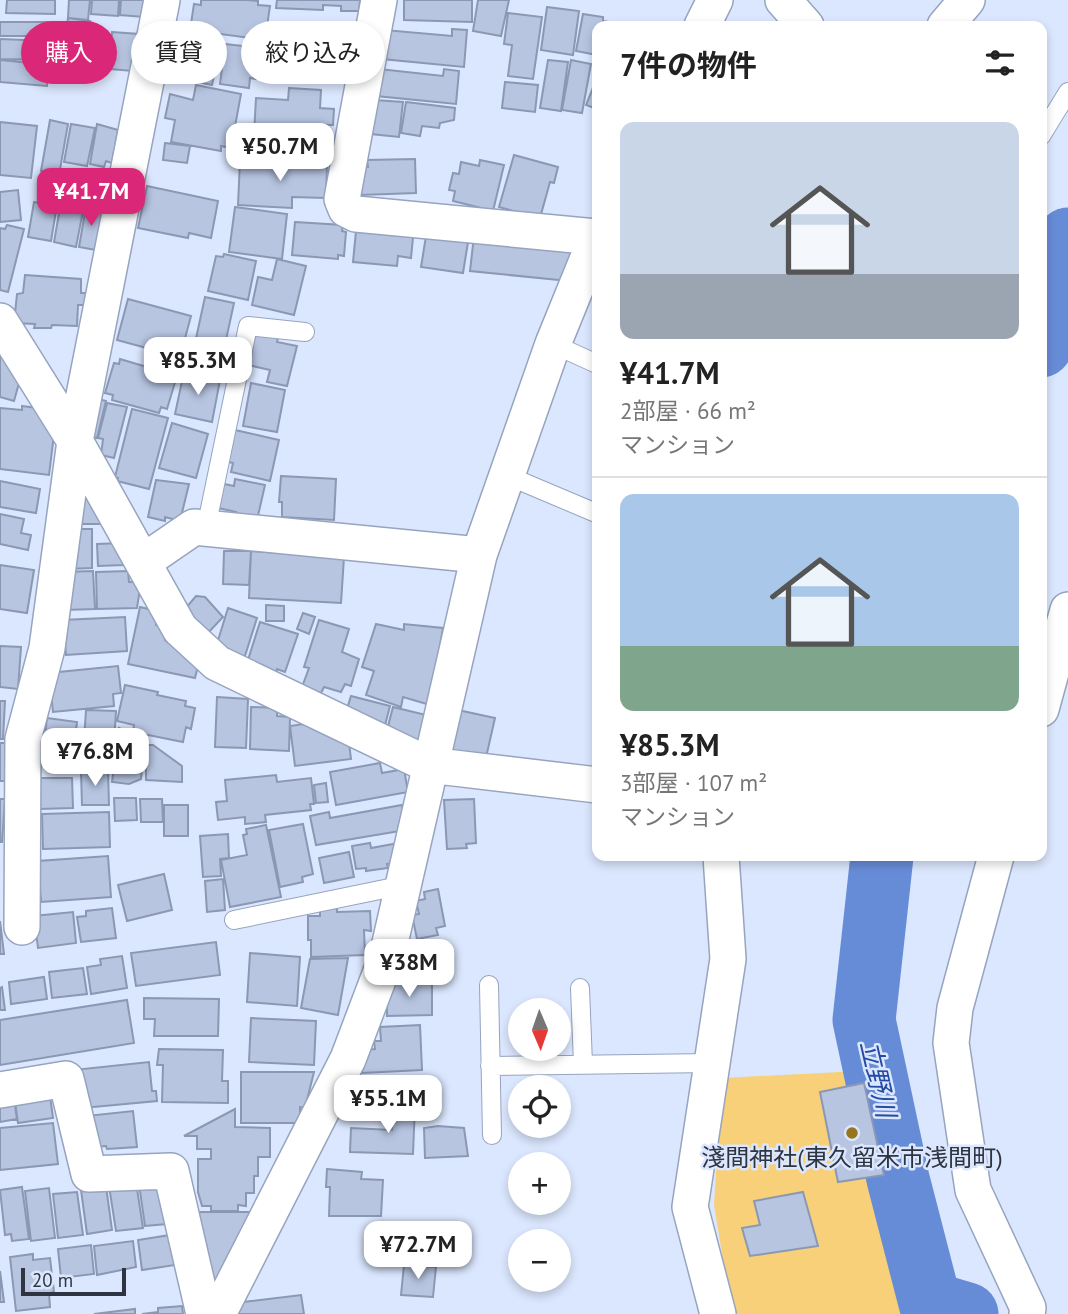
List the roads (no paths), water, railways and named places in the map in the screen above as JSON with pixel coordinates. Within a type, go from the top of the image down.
[{"type":"street","points":[[22,927],[23,739],[47,648],[75,441],[162,0]]},
{"type":"street","points":[[379,0],[342,199],[346,209],[356,214],[592,236]]},
{"type":"street","points":[[705,21],[716,0]]},
{"type":"street","points":[[783,0],[802,21]]},
{"type":"street","points":[[949,21],[967,0]]},
{"type":"street","points":[[218,1314],[348,1059],[387,956],[479,555],[553,344],[592,246]]},
{"type":"street","points":[[0,321],[75,441],[180,629],[217,663],[429,765],[592,784]]},
{"type":"street","points":[[144,562],[194,527],[479,555]]},
{"type":"street","points":[[1047,687],[1068,610]]},
{"type":"street","points":[[718,1314],[690,1207],[728,959],[721,861]]},
{"type":"street","points":[[995,861],[955,1008],[951,1043],[973,1190],[1027,1311]]},
{"type":"street","points":[[0,1090],[66,1079],[89,1174],[171,1171],[204,1314]]},
{"type":"lane","points":[[1047,126],[1068,92]]},
{"type":"lane","points":[[206,528],[248,326],[305,332]]},
{"type":"lane","points":[[553,344],[592,362]]},
{"type":"lane","points":[[506,475],[592,511]]},
{"type":"lane","points":[[234,920],[404,885]]},
{"type":"lane","points":[[489,985],[492,1135]]},
{"type":"lane","points":[[580,988],[583,1063]]},
{"type":"lane","points":[[491,1066],[711,1063]]},
{"type":"waterway","name":"立野川","points":[[1047,322],[1068,239]]},
{"type":"waterway","name":"立野川","points":[[881,861],[864,1020],[898,1179],[930,1303],[967,1314]]},
{"type":"place","name":"淺間神社(東久留米市浅間町)","points":[[852,1133]]}]
